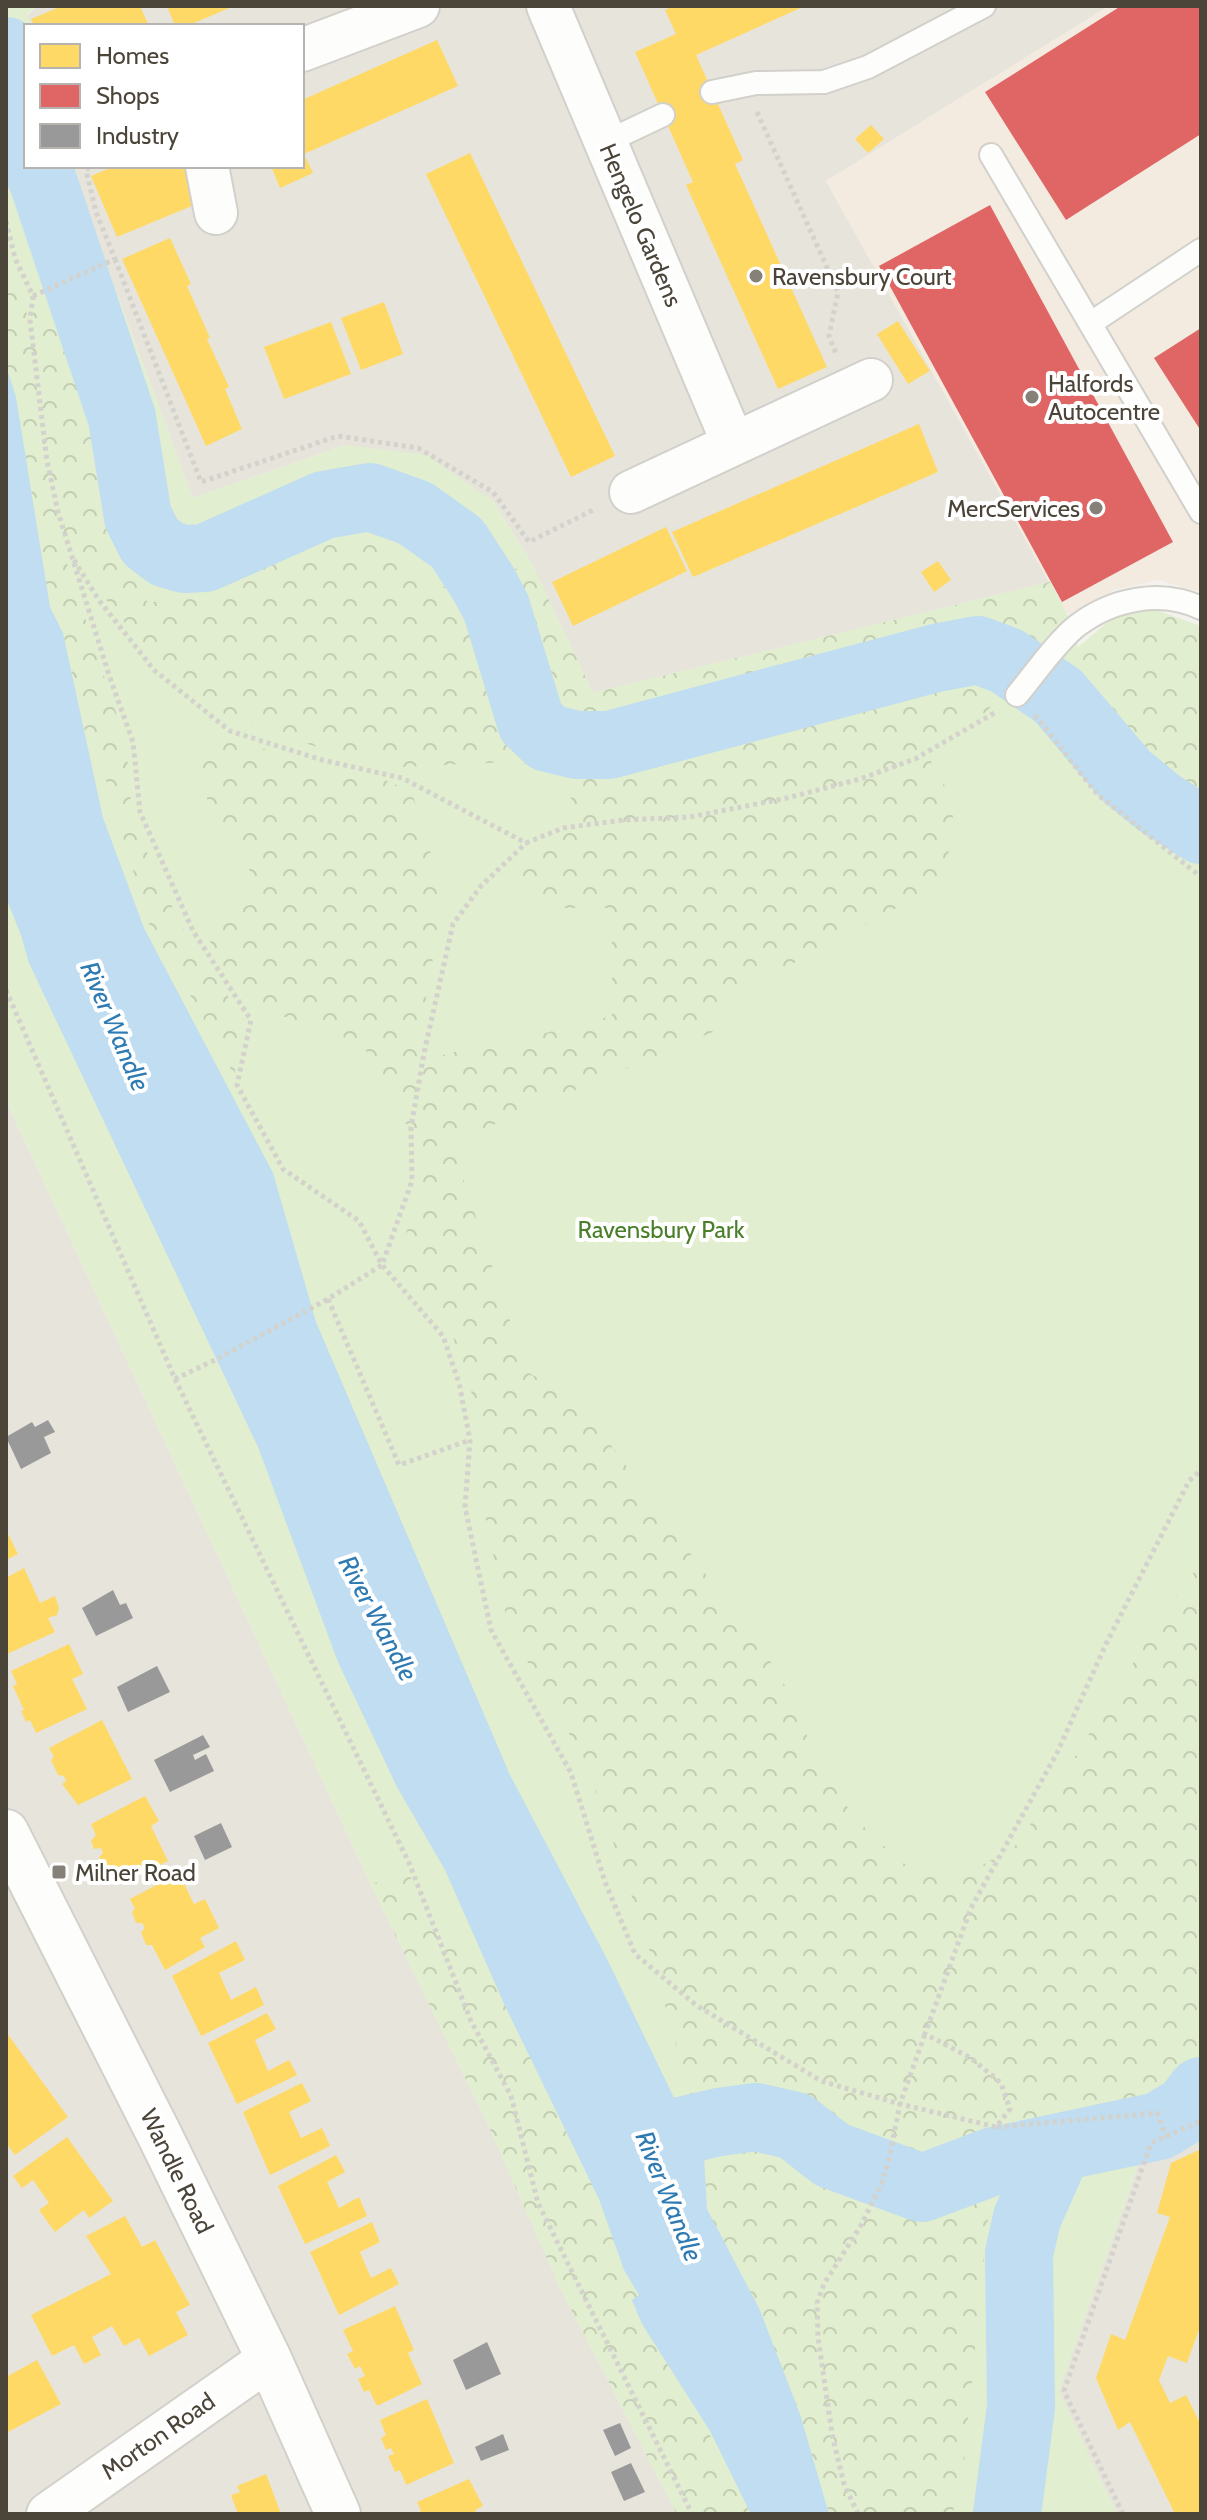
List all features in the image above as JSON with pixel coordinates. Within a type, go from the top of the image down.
[{"type":"street","points":[[304,49],[351,18],[418,6]]},
{"type":"street","name":"Hengelo Gardens","points":[[548,6],[733,443]]},
{"type":"street","points":[[207,168],[216,213]]},
{"type":"street","points":[[631,492],[860,385]]},
{"type":"street","name":"Wandle Road","points":[[10,1852],[159,2134],[269,2359],[338,2514]]},
{"type":"street","name":"Morton Road","points":[[48,2514],[269,2359]]},
{"type":"lane","points":[[712,92],[746,85],[824,82],[868,67],[984,6]]},
{"type":"lane","points":[[606,142],[663,115]]},
{"type":"lane","points":[[991,155],[1201,512]]},
{"type":"lane","points":[[1091,323],[1201,250]]},
{"type":"lane","points":[[1017,695],[1076,626],[1108,606],[1152,597],[1201,608]]},
{"type":"path","points":[[746,85],[838,292],[829,336],[860,385]]},
{"type":"path","points":[[88,168],[86,170],[96,212],[201,482],[338,436],[418,448],[493,492],[529,542],[631,492]]},
{"type":"path","points":[[6,221],[15,258],[33,296],[30,320],[47,461],[70,552],[133,742],[140,812],[193,931],[251,1020],[237,1085],[283,1169],[359,1221],[382,1265],[443,1336],[459,1383],[470,1440],[465,1507],[491,1630],[571,1773],[605,1882],[635,1954],[696,2005],[821,2081],[996,2127],[1157,2113],[1166,2137]]},
{"type":"path","points":[[33,296],[115,259]]},
{"type":"path","points":[[70,552],[98,599],[154,670],[230,731],[322,760],[402,778],[526,843]]},
{"type":"path","points":[[175,1379],[328,1299],[382,1265],[412,1181],[411,1127],[453,924],[481,886],[526,843],[563,828],[623,820],[690,817],[787,798],[860,779],[915,759],[988,718],[1017,695],[1050,732],[1097,794],[1201,877]]},
{"type":"path","points":[[6,990],[175,1379],[409,1863],[471,2021],[511,2096],[538,2203],[692,2514]]},
{"type":"path","points":[[328,1299],[399,1465],[470,1440]]},
{"type":"path","points":[[858,2514],[844,2484],[832,2434],[818,2337],[817,2303],[824,2284],[860,2227],[881,2185],[900,2104],[971,1908],[1057,1753],[1106,1644],[1189,1481],[1201,1470]]},
{"type":"path","points":[[925,2034],[971,2058],[1001,2083],[1010,2109],[996,2127]]},
{"type":"path","points":[[1123,2514],[1064,2391],[1151,2143],[1201,2121]]},
{"type":"shaded area","points":[[38,6],[1109,6],[826,181],[1050,582],[593,693],[531,562],[493,501],[345,445],[193,498],[88,216],[76,168],[304,168],[304,24],[30,24],[27,15]]},
{"type":"shaded area","points":[[1109,6],[1201,6],[1201,592],[1158,580],[1114,590],[1067,615],[826,181]]},
{"type":"shaded area","points":[[6,1101],[371,1885],[488,2125],[560,2288],[677,2514],[6,2514]]},
{"type":"shaded area","points":[[1201,2117],[1201,2514],[1117,2514],[1058,2392],[1146,2143]]},
{"type":"green space","name":"Ravensbury Park","points":[[6,6],[38,6],[27,14],[30,24],[24,24],[24,168],[76,168],[88,216],[193,498],[345,445],[427,455],[493,501],[531,562],[593,693],[1050,582],[1067,615],[1078,647],[1059,675],[1131,762],[1163,791],[1201,816],[1201,2117],[1146,2143],[1059,2391],[1117,2514],[677,2514],[560,2288],[488,2125],[371,1885],[6,1101]]},
{"type":"green space","points":[[6,257],[24,299],[28,321],[42,302],[54,294],[72,373],[128,563],[148,604],[242,572],[322,524],[341,527],[424,571],[466,604],[507,714],[538,765],[507,762],[404,767],[335,753],[230,718],[160,665],[103,596],[75,548],[65,541],[64,554],[126,743],[132,814],[154,871],[187,936],[244,1020],[234,1075],[193,999],[158,953],[121,830],[117,800],[90,753],[63,633],[50,607],[16,397],[6,366]]},
{"type":"green space","points":[[531,562],[593,693],[1050,582],[1067,615],[1032,661],[986,712],[938,737],[931,762],[947,790],[953,831],[942,871],[928,895],[926,892],[723,998],[718,1006],[722,1028],[462,1138],[455,1154],[527,1372],[538,1378],[556,1377],[571,1391],[780,1675],[818,1761],[844,1803],[872,1836],[913,1871],[971,1872],[1015,1846],[1053,1792],[1170,1604],[1201,1563],[1201,2106],[1181,2121],[1158,2131],[993,2174],[997,2186],[989,2208],[964,2461],[968,2462],[952,2514],[829,2514],[800,2414],[759,2308],[707,2209],[703,2139],[645,1935],[585,1760],[537,1681],[507,1621],[482,1501],[478,1451],[485,1447],[483,1429],[478,1426],[470,1385],[453,1337],[457,1332],[400,1272],[399,1252],[421,1191],[423,1160],[374,1056],[334,1031],[274,1014],[260,1018],[236,989],[201,925],[266,898],[193,775],[195,754],[211,740],[242,741],[311,766],[388,781],[404,789],[414,799],[444,896],[417,1049],[433,1058],[485,1043],[526,1038],[612,1016],[612,908],[539,908],[509,872],[532,852],[559,840],[570,810],[573,768],[554,729],[539,715],[506,605],[493,579]]},
{"type":"green space","points":[[1148,607],[1201,626],[1201,816],[1163,791],[1131,762],[1059,675],[1078,647],[1116,615]]},
{"type":"green space","points":[[407,1868],[431,1931],[481,1949],[506,2008],[599,2199],[624,2270],[751,2514],[677,2514],[560,2288],[488,2125],[371,1885]]},
{"type":"water","name":"River Wandle","points":[[6,366],[16,397],[50,607],[63,633],[103,818],[144,928],[273,1173],[316,1322],[510,1775],[607,1959],[676,2102],[703,2139],[707,2209],[759,2308],[800,2414],[829,2514],[751,2514],[710,2431],[642,2324],[632,2300],[639,2295],[624,2270],[599,2199],[506,2008],[445,1870],[397,1787],[338,1662],[258,1447],[29,963],[6,898]]},
{"type":"building: Homes","points":[[62,6],[140,6],[148,24],[33,24],[31,19]]},
{"type":"building: Homes","points":[[167,6],[234,6],[192,24],[174,24]]},
{"type":"building: Homes","name":"Ravensbury Court","points":[[673,6],[805,6],[696,55],[743,160],[735,164],[827,367],[778,389],[686,185],[693,182],[635,52],[676,34],[665,10]]},
{"type":"building: Homes","points":[[437,40],[458,86],[304,154],[304,99]]},
{"type":"building: Homes","points":[[871,125],[884,139],[868,153],[855,139]]},
{"type":"building: Homes","points":[[470,153],[615,456],[571,477],[426,174]]},
{"type":"building: Homes","points":[[304,154],[313,173],[280,188],[272,168],[304,168]]},
{"type":"building: Homes","points":[[110,168],[199,168],[211,198],[117,237],[91,176]]},
{"type":"building: Homes","points":[[170,238],[191,284],[187,286],[229,387],[225,389],[242,429],[206,446],[122,259]]},
{"type":"building: Homes","points":[[384,302],[403,354],[361,370],[341,318]]},
{"type":"building: Homes","points":[[898,321],[930,371],[908,384],[877,334]]},
{"type":"building: Homes","points":[[331,322],[351,374],[284,399],[264,347]]},
{"type":"building: Homes","points":[[919,424],[938,472],[693,577],[672,532]]},
{"type":"building: Homes","points":[[666,527],[687,571],[573,626],[552,582]]},
{"type":"building: Homes","points":[[938,561],[951,580],[934,592],[921,572]]},
{"type":"building: Homes","points":[[6,1530],[18,1554],[6,1560]]},
{"type":"building: Homes","points":[[24,1568],[40,1603],[55,1596],[59,1608],[57,1615],[48,1618],[55,1632],[7,1654],[6,1578]]},
{"type":"building: Homes","points":[[69,1644],[83,1674],[72,1679],[87,1709],[36,1733],[21,1711],[24,1710],[13,1686],[17,1684],[11,1671]]},
{"type":"building: Homes","points":[[102,1720],[132,1779],[78,1805],[62,1784],[66,1781],[64,1776],[58,1775],[49,1748]]},
{"type":"building: Homes","points":[[145,1796],[159,1821],[151,1826],[168,1861],[118,1885],[112,1871],[105,1870],[99,1857],[103,1853],[101,1848],[94,1849],[91,1841],[96,1835],[91,1824]]},
{"type":"building: Homes","points":[[179,1873],[194,1904],[205,1899],[219,1928],[200,1938],[205,1947],[165,1970],[152,1945],[146,1945],[141,1932],[145,1928],[142,1923],[136,1923],[132,1912],[135,1909],[130,1899]]},
{"type":"building: Homes","points":[[236,1941],[245,1960],[219,1973],[231,2000],[256,1987],[264,2005],[201,2036],[172,1976]]},
{"type":"building: Homes","points":[[267,2013],[276,2029],[255,2040],[268,2071],[289,2060],[297,2075],[237,2104],[208,2043]]},
{"type":"building: Homes","points":[[6,2032],[68,2117],[15,2155],[6,2143]]},
{"type":"building: Homes","points":[[302,2083],[311,2101],[289,2112],[301,2138],[322,2128],[330,2146],[270,2175],[243,2112]]},
{"type":"building: Homes","points":[[67,2137],[113,2201],[89,2218],[84,2210],[55,2232],[39,2210],[49,2203],[33,2180],[22,2188],[13,2176]]},
{"type":"building: Homes","points":[[1201,2149],[1201,2324],[1187,2363],[1168,2356],[1159,2380],[1170,2403],[1186,2395],[1201,2425],[1201,2514],[1175,2514],[1130,2422],[1118,2430],[1096,2378],[1111,2334],[1125,2340],[1170,2217],[1157,2213],[1171,2163]]},
{"type":"building: Homes","points":[[336,2155],[345,2172],[327,2182],[339,2208],[359,2197],[367,2216],[305,2244],[278,2186]]},
{"type":"building: Homes","points":[[125,2216],[142,2247],[155,2240],[190,2305],[176,2312],[188,2335],[149,2356],[139,2338],[124,2346],[112,2326],[92,2337],[101,2355],[84,2364],[74,2345],[52,2356],[31,2315],[111,2274],[86,2236]]},
{"type":"building: Homes","points":[[372,2222],[380,2242],[360,2252],[371,2278],[391,2268],[399,2284],[339,2315],[310,2252]]},
{"type":"building: Homes","points":[[395,2306],[414,2350],[408,2353],[422,2384],[377,2406],[369,2390],[364,2392],[358,2379],[365,2376],[360,2366],[355,2369],[347,2354],[353,2351],[343,2330]]},
{"type":"building: Homes","points":[[37,2360],[61,2404],[6,2433],[6,2377]]},
{"type":"building: Homes","points":[[427,2399],[454,2463],[406,2485],[400,2470],[395,2472],[388,2456],[394,2454],[391,2448],[386,2450],[381,2438],[386,2435],[380,2420]]},
{"type":"building: Homes","points":[[266,2474],[281,2514],[238,2514],[231,2495],[240,2492],[237,2486]]},
{"type":"building: Homes","points":[[469,2479],[483,2506],[475,2510],[477,2514],[414,2514],[421,2511],[417,2502]]},
{"type":"building: Shops","points":[[1121,6],[1201,6],[1201,134],[1066,220],[985,92]]},
{"type":"building: Shops","points":[[990,205],[1173,542],[1062,602],[879,266]]},
{"type":"building: Shops","points":[[1201,328],[1201,431],[1154,358]]},
{"type":"building: Industry","points":[[48,1420],[55,1432],[44,1437],[51,1453],[21,1469],[6,1437],[32,1422],[35,1427]]},
{"type":"building: Industry","points":[[113,1590],[120,1605],[126,1603],[133,1618],[96,1636],[82,1608]]},
{"type":"building: Industry","points":[[157,1666],[170,1692],[128,1712],[117,1687]]},
{"type":"building: Industry","points":[[203,1735],[210,1747],[193,1755],[195,1760],[206,1754],[214,1771],[170,1792],[154,1760]]},
{"type":"building: Industry","points":[[221,1823],[232,1847],[205,1860],[194,1836]]},
{"type":"building: Industry","points":[[487,2342],[501,2374],[466,2390],[453,2360]]},
{"type":"building: Industry","points":[[620,2423],[631,2448],[615,2456],[603,2430]]},
{"type":"building: Industry","points":[[503,2434],[509,2450],[481,2461],[475,2447]]},
{"type":"building: Industry","points":[[631,2463],[645,2492],[624,2501],[611,2472]]},
{"type":"waterway","points":[[6,51],[24,135]]},
{"type":"waterway","points":[[37,168],[122,418],[138,517],[150,541],[167,554],[184,559],[205,558],[324,505],[370,497],[415,513],[457,543],[483,583],[496,607],[531,722],[548,738],[577,745],[609,745],[936,658],[978,650],[1007,661],[1058,696],[1126,776],[1159,803],[1201,830]]},
{"type":"waterway","name":"River Wandle","points":[[646,2139],[756,2117],[795,2126],[832,2155],[922,2188],[994,2161],[1159,2126],[1187,2109],[1201,2091]]},
{"type":"waterway","points":[[1007,2514],[1021,2407],[1019,2254],[1027,2218],[1058,2148]]},
{"type":"place","name":"Ravensbury Court","points":[[756,276]]},
{"type":"place","name":"Halfords Autocentre","points":[[1032,397]]},
{"type":"place","name":"MercServices","points":[[1096,508]]},
{"type":"place","name":"Milner Road","points":[[59,1872]]}]
